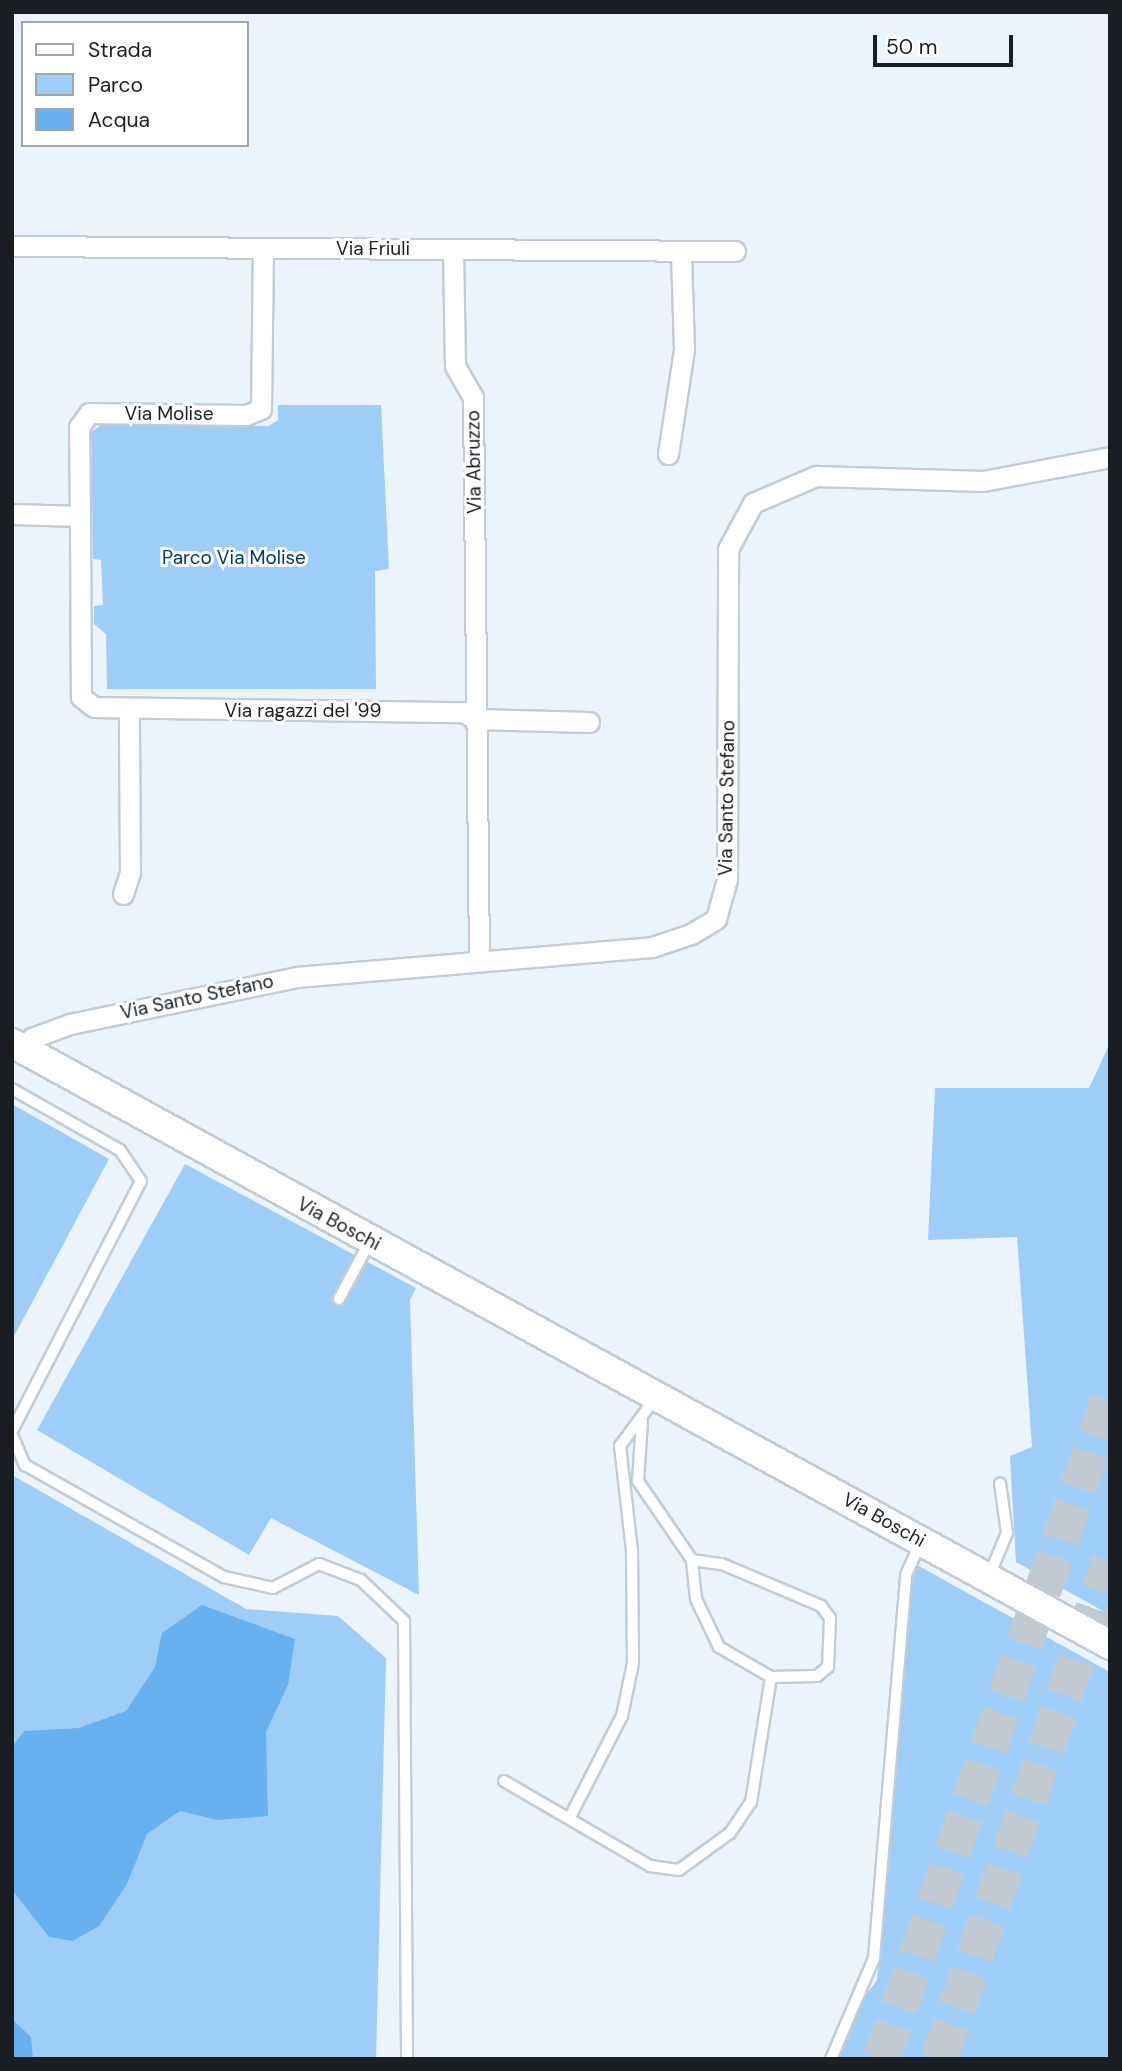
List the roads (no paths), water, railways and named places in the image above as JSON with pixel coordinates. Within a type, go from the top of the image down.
[{"type":"main road","name":"Via Boschi","points":[[18,1046],[1110,1645]]},
{"type":"street","name":"Via Friuli","points":[[12,246],[735,251]]},
{"type":"street","name":"Via Molise","points":[[80,516],[79,427],[89,413],[246,415],[261,409],[263,248]]},
{"type":"street","name":"Via Abruzzo","points":[[453,250],[455,366],[473,397],[478,679],[475,719]]},
{"type":"street","points":[[668,454],[684,349],[681,252]]},
{"type":"street","name":"Via Santo Stefano","points":[[18,1046],[70,1024],[166,1000],[296,977],[652,947],[716,919],[727,879],[728,549],[754,503],[816,476],[984,481],[1110,457]]},
{"type":"street","points":[[12,514],[80,516]]},
{"type":"street","name":"Via ragazzi del '99","points":[[80,516],[80,686],[81,697],[94,707],[129,710],[463,712],[475,719],[589,722]]},
{"type":"street","points":[[123,894],[130,873],[129,710]]},
{"type":"street","points":[[475,719],[479,961]]},
{"type":"lane","points":[[12,1089],[120,1150],[141,1181],[12,1433],[25,1465],[224,1577],[273,1588],[319,1564],[362,1580],[404,1622],[407,2059]]},
{"type":"lane","points":[[339,1299],[370,1241]]},
{"type":"lane","points":[[570,1817],[622,1716],[633,1663],[632,1551],[619,1474],[626,1434],[642,1421],[657,1396]]},
{"type":"lane","points":[[642,1421],[638,1481],[692,1560],[696,1599],[719,1647],[771,1677],[817,1676],[828,1667],[830,1618],[821,1606],[722,1564],[692,1560]]},
{"type":"lane","points":[[988,1578],[1007,1533],[1000,1483]]},
{"type":"lane","points":[[831,2059],[874,1958],[904,1587],[922,1541]]},
{"type":"lane","points":[[505,1781],[650,1866],[680,1870],[702,1860],[751,1802],[771,1677]]},
{"type":"water","points":[[202,1605],[295,1639],[288,1685],[266,1732],[268,1816],[217,1820],[180,1811],[147,1834],[127,1884],[99,1926],[73,1941],[49,1937],[12,1890],[13,1746],[24,1731],[79,1728],[126,1711],[155,1667],[162,1633]]},
{"type":"water","points":[[12,2019],[31,2037],[33,2059],[12,2059]]},
{"type":"tunnel","points":[[881,2059],[1110,1395]]},
{"type":"tunnel","points":[[939,2059],[1110,1561]]},
{"type":"park label","name":"Parco Via Molise","points":[[234,558]]}]
